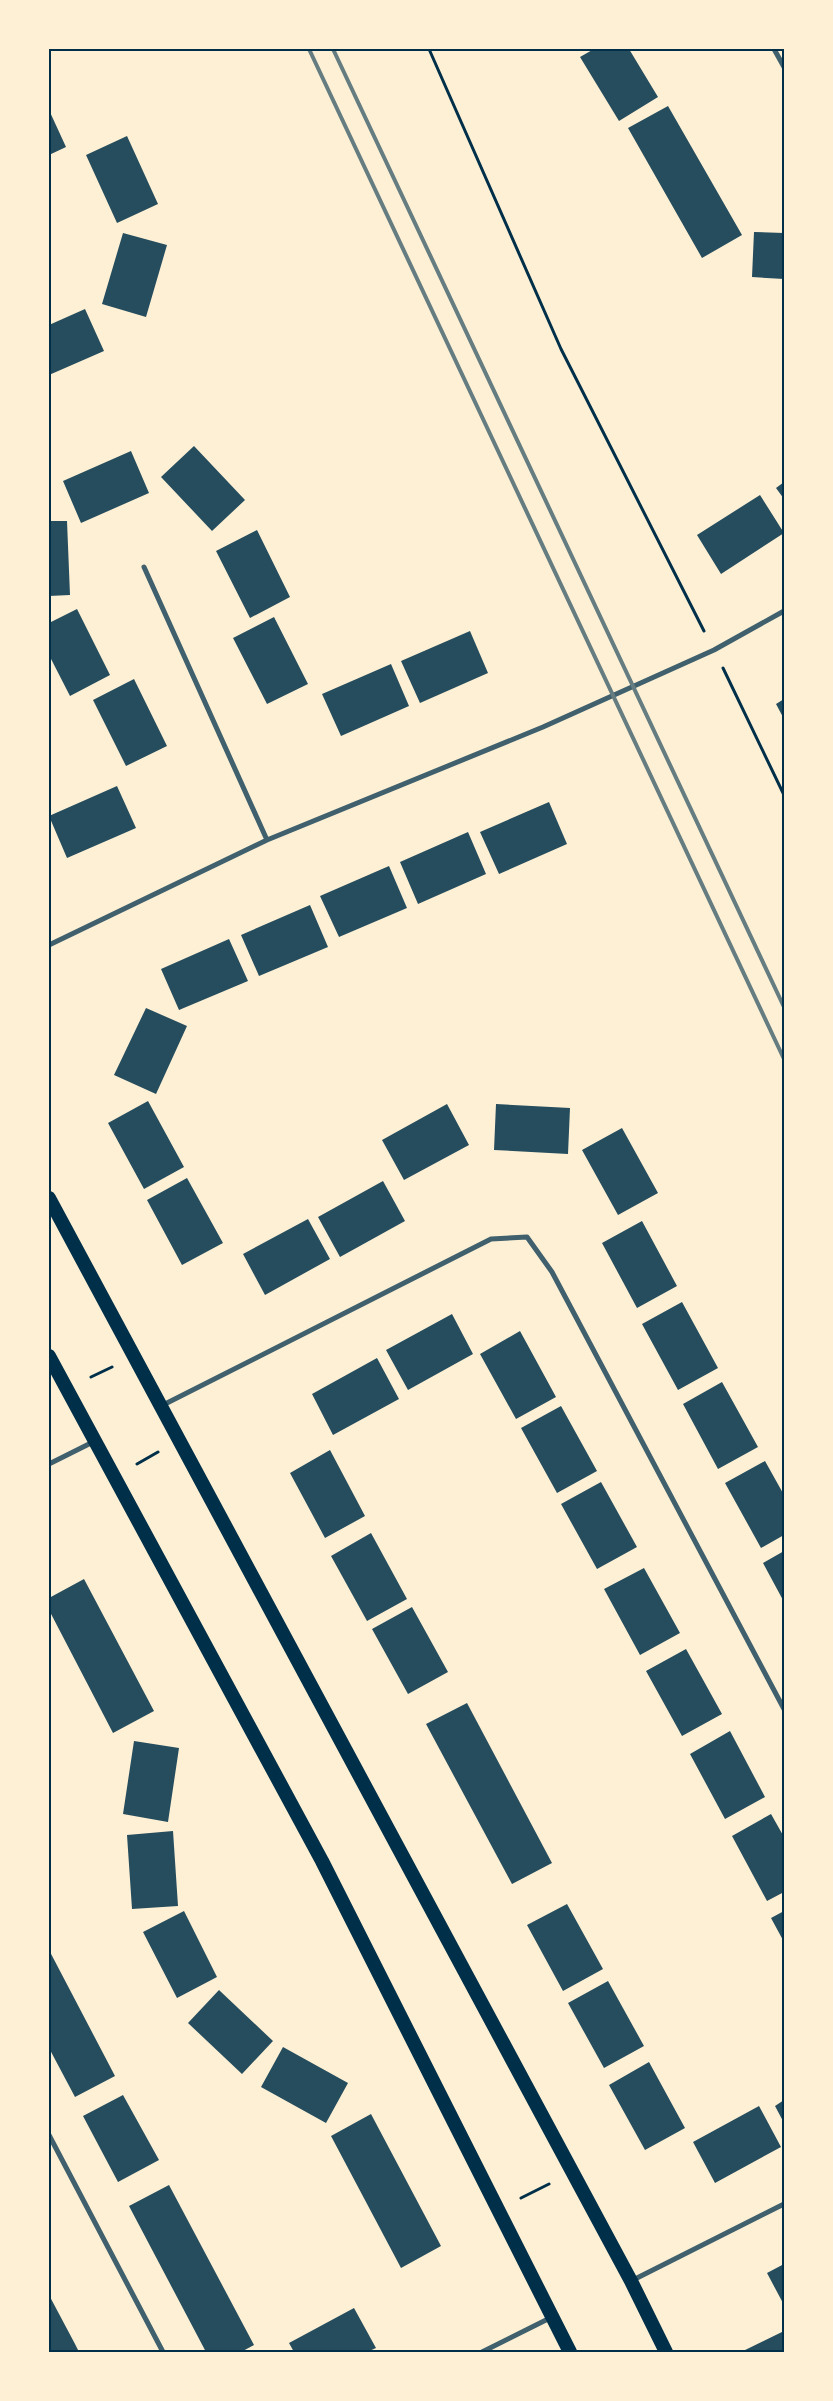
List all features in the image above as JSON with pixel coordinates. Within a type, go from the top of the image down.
[{"type":"highway","points":[[49,1198],[178,1442],[631,2281],[666,2352]]},
{"type":"highway","points":[[49,1356],[322,1861],[570,2352]]},
{"type":"street","points":[[774,49],[784,67]]},
{"type":"street","points":[[144,567],[267,840]]},
{"type":"street","points":[[49,945],[267,840],[543,727],[714,650],[784,611]]},
{"type":"street","points":[[160,1407],[491,1239],[527,1237],[552,1272],[784,1709]]},
{"type":"street","points":[[49,1464],[95,1441]]},
{"type":"street","points":[[49,2135],[164,2352]]},
{"type":"street","points":[[631,2281],[784,2204]]},
{"type":"street","points":[[482,2352],[552,2316]]},
{"type":"path","points":[[429,49],[561,349],[714,650],[784,795]]},
{"type":"path","points":[[66,1389],[133,1356]]},
{"type":"path","points":[[113,1476],[178,1442]]},
{"type":"path","points":[[498,2209],[572,2172]]},
{"type":"building","points":[[594,49],[629,49],[658,97],[619,121],[580,57]]},
{"type":"building","points":[[668,106],[742,235],[702,258],[628,128]]},
{"type":"building","points":[[49,110],[66,147],[49,155]]},
{"type":"building","points":[[127,136],[158,204],[117,223],[86,155]]},
{"type":"building","points":[[754,232],[784,233],[784,279],[752,277]]},
{"type":"building","points":[[123,233],[167,245],[146,317],[102,304]]},
{"type":"building","points":[[85,309],[104,351],[49,375],[49,325]]},
{"type":"building","points":[[194,446],[245,500],[212,531],[161,477]]},
{"type":"building","points":[[131,451],[149,493],[81,523],[63,481]]},
{"type":"building","points":[[784,482],[784,499],[776,488]]},
{"type":"building","points":[[760,495],[784,533],[721,574],[697,535]]},
{"type":"building","points":[[49,521],[67,521],[70,595],[49,596]]},
{"type":"building","points":[[257,530],[290,597],[250,618],[216,551]]},
{"type":"building","points":[[77,609],[110,675],[70,696],[49,655],[49,623]]},
{"type":"building","points":[[274,617],[308,684],[267,704],[233,638]]},
{"type":"building","points":[[470,631],[488,673],[420,703],[401,661]]},
{"type":"building","points":[[391,664],[409,706],[341,736],[322,694]]},
{"type":"building","points":[[134,679],[167,746],[126,766],[93,700]]},
{"type":"building","points":[[784,699],[784,719],[776,704]]},
{"type":"building","points":[[117,786],[136,828],[67,858],[49,816]]},
{"type":"building","points":[[549,802],[567,844],[499,874],[480,832]]},
{"type":"building","points":[[468,832],[486,874],[418,904],[400,862]]},
{"type":"building","points":[[389,866],[407,908],[339,937],[320,896]]},
{"type":"building","points":[[310,905],[328,947],[259,976],[241,935]]},
{"type":"building","points":[[229,939],[248,981],[179,1010],[161,969]]},
{"type":"building","points":[[146,1008],[187,1026],[156,1094],[114,1075]]},
{"type":"building","points":[[148,1101],[184,1167],[144,1189],[108,1123]]},
{"type":"building","points":[[447,1104],[469,1145],[404,1180],[382,1140]]},
{"type":"building","points":[[496,1104],[570,1108],[568,1154],[494,1150]]},
{"type":"building","points":[[622,1128],[658,1193],[618,1215],[582,1150]]},
{"type":"building","points":[[187,1178],[223,1243],[182,1265],[147,1200]]},
{"type":"building","points":[[383,1181],[405,1221],[340,1257],[318,1217]]},
{"type":"building","points":[[308,1219],[330,1259],[265,1295],[243,1254]]},
{"type":"building","points":[[642,1221],[677,1286],[637,1308],[602,1243]]},
{"type":"building","points":[[682,1302],[718,1368],[678,1390],[642,1324]]},
{"type":"building","points":[[452,1314],[473,1354],[408,1390],[386,1350]]},
{"type":"building","points":[[520,1331],[556,1397],[516,1419],[480,1354]]},
{"type":"building","points":[[377,1358],[399,1399],[333,1435],[312,1394]]},
{"type":"building","points":[[722,1382],[758,1447],[718,1469],[683,1404]]},
{"type":"building","points":[[561,1406],[597,1471],[557,1493],[521,1428]]},
{"type":"building","points":[[330,1450],[365,1516],[325,1538],[290,1473]]},
{"type":"building","points":[[765,1461],[784,1495],[784,1535],[761,1548],[725,1483]]},
{"type":"building","points":[[601,1482],[637,1547],[597,1569],[561,1504]]},
{"type":"building","points":[[371,1533],[407,1599],[367,1621],[331,1556]]},
{"type":"building","points":[[784,1551],[784,1602],[763,1563]]},
{"type":"building","points":[[644,1568],[680,1633],[640,1655],[604,1589]]},
{"type":"building","points":[[84,1579],[154,1711],[113,1733],[49,1610],[49,1598]]},
{"type":"building","points":[[412,1607],[448,1672],[408,1694],[372,1629]]},
{"type":"building","points":[[686,1649],[722,1714],[682,1736],[646,1671]]},
{"type":"building","points":[[467,1703],[552,1863],[512,1884],[426,1724]]},
{"type":"building","points":[[730,1731],[765,1797],[725,1819],[690,1754]]},
{"type":"building","points":[[134,1741],[179,1748],[168,1822],[123,1814]]},
{"type":"building","points":[[771,1814],[784,1837],[784,1892],[767,1901],[732,1836]]},
{"type":"building","points":[[173,1831],[178,1906],[132,1909],[127,1835]]},
{"type":"building","points":[[567,1904],[603,1969],[563,1991],[527,1925]]},
{"type":"building","points":[[184,1911],[217,1977],[177,1998],[143,1932]]},
{"type":"building","points":[[784,1911],[784,1942],[771,1918]]},
{"type":"building","points":[[49,1950],[115,2076],[75,2097],[49,2048]]},
{"type":"building","points":[[608,1981],[644,2046],[604,2068],[568,2003]]},
{"type":"building","points":[[219,1990],[273,2041],[242,2074],[188,2023]]},
{"type":"building","points":[[283,2047],[348,2083],[326,2123],[261,2087]]},
{"type":"building","points":[[649,2062],[685,2128],[645,2150],[609,2085]]},
{"type":"building","points":[[123,2095],[159,2160],[118,2182],[83,2116]]},
{"type":"building","points":[[784,2100],[784,2123],[775,2106]]},
{"type":"building","points":[[759,2106],[781,2147],[715,2183],[693,2142]]},
{"type":"building","points":[[371,2114],[441,2246],[401,2268],[331,2136]]},
{"type":"building","points":[[169,2185],[254,2345],[241,2352],[206,2352],[129,2206]]},
{"type":"building","points":[[784,2264],[784,2305],[767,2273]]},
{"type":"building","points":[[49,2295],[75,2344],[79,2352],[49,2352]]},
{"type":"building","points":[[354,2308],[376,2348],[367,2352],[294,2352],[289,2343]]},
{"type":"building","points":[[784,2331],[784,2352],[741,2352]]},
{"type":"railway","points":[[309,49],[784,1059]]},
{"type":"railway","points":[[333,49],[784,1007]]}]
